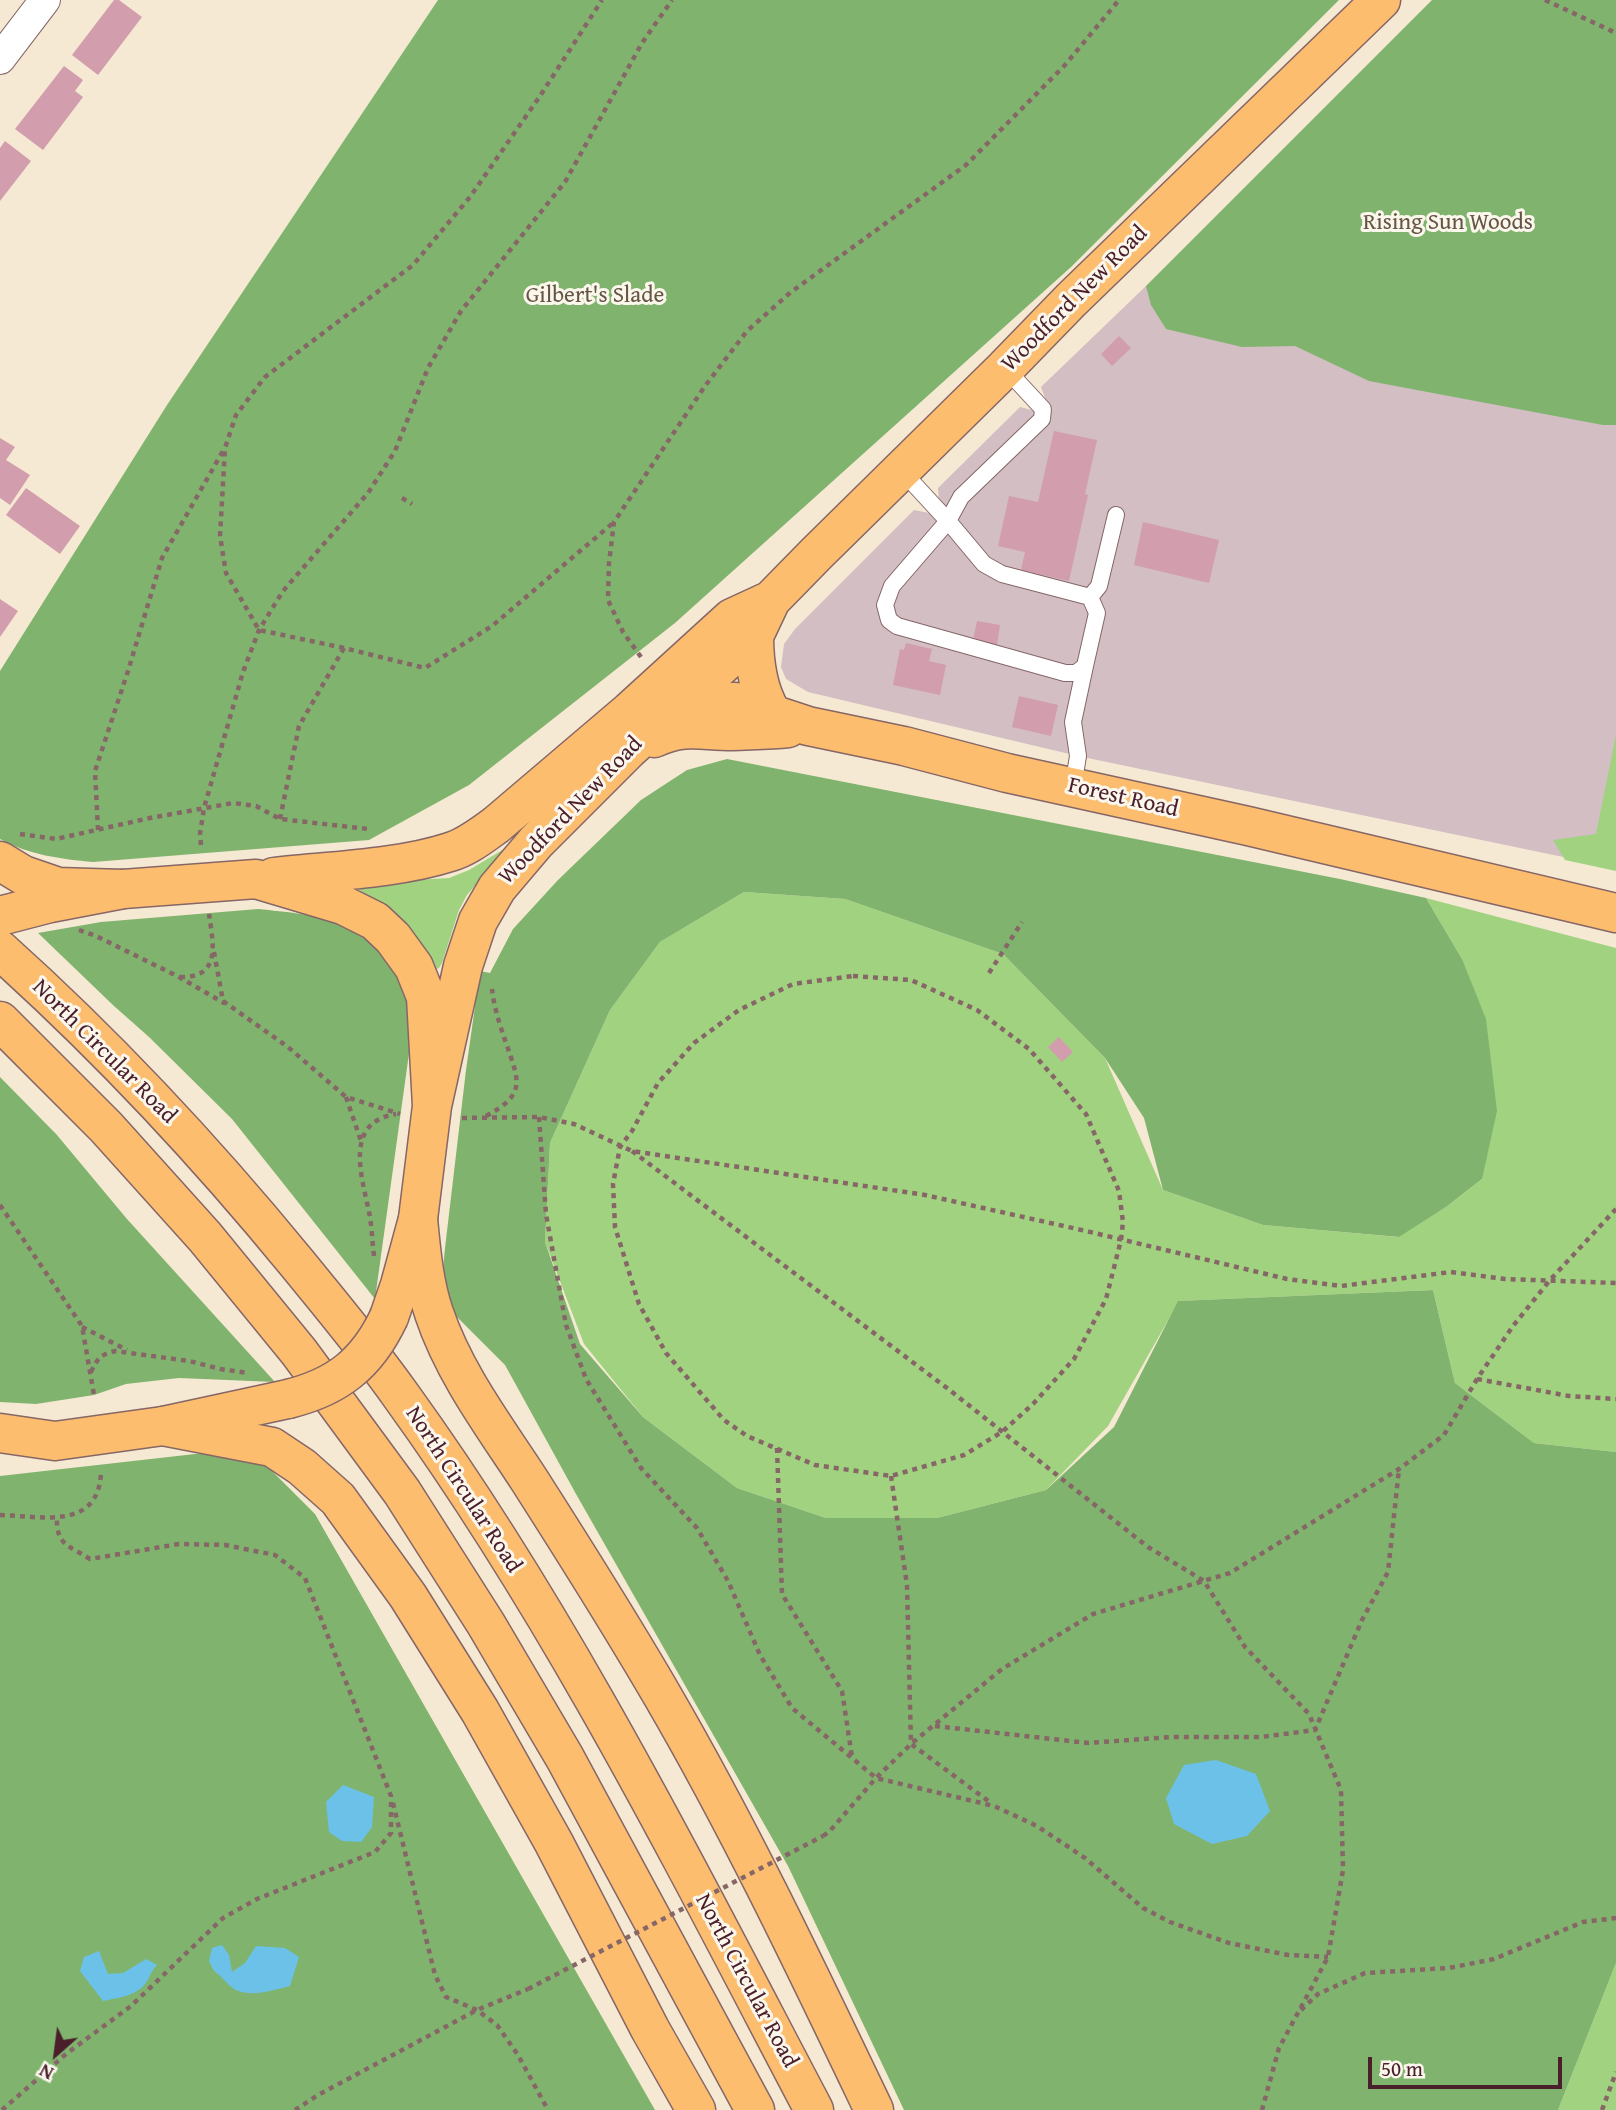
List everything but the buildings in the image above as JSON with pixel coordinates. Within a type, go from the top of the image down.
[{"type":"main road","name":"Woodford New Road","points":[[447,1112],[462,970],[478,921],[497,888],[536,842],[628,750],[754,636],[771,600],[1071,300],[1381,0]]},
{"type":"main road","name":"Woodford New Road","points":[[123,889],[256,879],[374,866],[452,852],[496,825],[630,711],[732,618],[771,600]]},
{"type":"main road","points":[[754,636],[754,653],[763,699],[771,712]]},
{"type":"main road","name":"Forest Road","points":[[630,711],[707,701],[735,702],[808,726],[904,746],[1007,773],[1248,826],[1616,913]]},
{"type":"main road","points":[[628,750],[670,731],[701,728],[769,730],[808,726]]},
{"type":"main road","points":[[7,846],[23,875],[58,887],[123,889]]},
{"type":"main road","points":[[0,1457],[55,1441],[163,1426],[288,1399],[320,1389],[349,1372],[373,1347],[388,1317],[400,1285],[447,1112],[425,997],[414,967],[400,946],[375,921],[349,907],[256,879]]},
{"type":"main road","points":[[7,914],[123,889]]},
{"type":"main road","name":"North Circular Road","points":[[0,950],[146,1091],[247,1202],[344,1320],[402,1397],[533,1595],[613,1730],[814,2110]]},
{"type":"main road","points":[[0,1021],[106,1127],[205,1237],[299,1352],[402,1492],[486,1624],[565,1758],[755,2110]]},
{"type":"main road","points":[[418,1219],[433,1312],[455,1363],[607,1600],[672,1713],[723,1807],[874,2110]]},
{"type":"main road","points":[[163,1426],[272,1447],[302,1467],[338,1499],[408,1596],[480,1711],[554,1843],[650,2029],[696,2110]]},
{"type":"main road","points":[[0,1433],[55,1441]]},
{"type":"street","points":[[0,59],[46,0]]},
{"type":"lane","points":[[1005,368],[1043,409],[1042,419],[961,497],[948,521],[892,586],[886,605],[889,620],[897,626],[1065,673],[1076,673],[1085,666]]},
{"type":"lane","points":[[901,470],[984,564],[1002,574],[1090,597]]},
{"type":"lane","points":[[1090,597],[1099,586],[1116,514]]},
{"type":"lane","points":[[1073,787],[1078,756],[1073,722],[1097,613],[1090,597]]},
{"type":"path","points":[[98,830],[94,771],[162,558],[225,448],[236,415],[265,377],[413,265],[470,197],[603,0]]},
{"type":"path","points":[[201,845],[204,807],[243,673],[259,630],[283,591],[368,493],[395,451],[428,368],[461,311],[565,181],[642,43],[671,0]]},
{"type":"path","points":[[225,448],[220,536],[226,573],[259,630],[425,668],[492,626],[614,522],[705,386],[747,331],[791,292],[966,165],[1065,65],[1119,0]]},
{"type":"path","points":[[1545,0],[1616,33]]},
{"type":"path","points":[[402,498],[412,504]]},
{"type":"path","points":[[614,522],[608,600],[623,632],[646,664]]},
{"type":"path","points":[[280,819],[299,726],[344,648]]},
{"type":"path","points":[[7,846],[26,836],[57,839],[233,803],[256,806],[280,819],[368,829]]},
{"type":"path","points":[[209,914],[223,1001],[288,1047],[346,1097],[400,1114],[384,1116],[370,1125],[361,1142],[359,1160],[370,1216],[373,1268]]},
{"type":"path","points":[[989,973],[1022,922]]},
{"type":"path","points":[[78,930],[96,936],[179,977],[231,1007]]},
{"type":"path","points":[[179,977],[191,977],[202,972],[210,963],[214,952]]},
{"type":"path","points":[[853,976],[911,980],[977,1010],[1030,1049],[1086,1114],[1119,1191],[1123,1222],[1121,1240],[1106,1299],[1074,1359],[1033,1404],[1002,1432],[964,1455],[891,1476],[815,1465],[747,1436],[724,1420],[666,1353],[639,1304],[615,1227],[613,1184],[620,1147],[632,1131],[658,1083],[694,1043],[739,1010],[793,984],[853,976]]},
{"type":"path","points":[[486,1117],[512,1097],[518,1079],[491,984]]},
{"type":"path","points":[[346,1097],[361,1142]]},
{"type":"path","points":[[447,1112],[486,1117],[539,1117],[575,1124],[632,1151],[925,1195],[1287,1279],[1341,1286],[1451,1272],[1505,1279],[1616,1283]]},
{"type":"path","points":[[539,1117],[548,1227],[566,1325],[586,1380],[642,1468],[697,1528],[728,1581],[760,1655],[792,1708],[876,1778],[994,1806]]},
{"type":"path","points":[[632,1151],[947,1388],[1148,1547],[1204,1581],[1245,1647],[1309,1714],[1341,1790],[1343,1870],[1328,1956],[1279,2048],[1262,2110]]},
{"type":"path","points":[[0,1205],[82,1326],[94,1395]]},
{"type":"path","points":[[295,2110],[477,2010],[528,1989],[830,1832],[876,1778],[911,1744],[1003,1669],[1093,1614],[1230,1573],[1399,1469],[1444,1435],[1513,1326],[1550,1280],[1616,1209]]},
{"type":"path","points":[[82,1326],[131,1352]]},
{"type":"path","points":[[91,1372],[96,1360],[103,1353],[115,1351],[258,1374]]},
{"type":"path","points":[[1477,1379],[1569,1396],[1616,1399]]},
{"type":"path","points":[[776,1448],[782,1594],[842,1691],[852,1758]]},
{"type":"path","points":[[1315,1730],[1362,1620],[1388,1572],[1399,1469]]},
{"type":"path","points":[[0,1515],[77,1515],[93,1503],[101,1488],[102,1473]]},
{"type":"path","points":[[891,1476],[906,1585],[911,1744]]},
{"type":"path","points":[[57,1517],[57,1532],[61,1540],[90,1559],[179,1544],[225,1545],[275,1555],[304,1578],[391,1796],[435,1975],[446,1997],[477,2010],[497,2025],[518,2055],[548,2110]]},
{"type":"path","points":[[934,1725],[1088,1743],[1171,1737],[1261,1737],[1315,1730]]},
{"type":"path","points":[[911,1744],[994,1806],[1046,1832],[1085,1858],[1143,1908],[1170,1922],[1252,1948],[1288,1955],[1328,1956]]},
{"type":"path","points":[[2,2110],[66,2054],[131,2006],[223,1918],[257,1899],[376,1852],[391,1833],[391,1796]]},
{"type":"path","points":[[1298,2013],[1318,1994],[1365,1973],[1449,1968],[1494,1959],[1583,1922],[1616,1918]]},
{"type":"path","points":[[1602,2110],[1616,2072]]},
{"type":"path","points":[[301,2110],[318,2095]]},
{"type":"shaded area","points":[[1146,286],[1616,387],[1616,868],[1078,756],[808,692],[786,679],[781,667],[784,644],[795,629],[914,510],[929,513],[939,502],[938,488],[1020,407],[1032,410],[1038,405],[1045,398],[1041,387]]},
{"type":"green space","name":"Gilbert's Slade","points":[[438,0],[1339,0],[1071,267],[675,623],[469,785],[369,840],[93,862],[34,853],[0,839],[0,671],[167,405]]},
{"type":"green space","name":"Rising Sun Woods","points":[[1432,0],[1616,0],[1616,425],[1603,425],[1369,381],[1295,346],[1242,347],[1166,329],[1151,305],[1146,286]]},
{"type":"green space","points":[[1616,735],[1616,871],[1565,860],[1553,840],[1596,834]]},
{"type":"green space","points":[[727,759],[1426,898],[1462,959],[1486,1019],[1497,1111],[1482,1179],[1446,1207],[1399,1237],[1263,1225],[1163,1190],[1144,1118],[1105,1058],[1003,954],[845,899],[744,892],[660,942],[610,1010],[550,1143],[545,1242],[580,1344],[643,1417],[737,1488],[826,1518],[937,1518],[1046,1490],[1114,1427],[1178,1301],[1433,1290],[1455,1383],[1534,1443],[1616,1452],[1616,1963],[1558,2110],[904,2110],[788,1866],[505,1365],[448,1308],[443,1269],[480,971],[490,973],[513,929],[558,880],[641,800],[687,770]]},
{"type":"green space","points":[[509,846],[467,895],[459,910],[442,963],[434,970],[362,896],[360,889],[364,883],[449,878],[469,870]]},
{"type":"green space","points":[[744,892],[845,899],[1003,954],[1105,1058],[1163,1190],[1263,1225],[1398,1237],[1446,1207],[1482,1179],[1462,959],[1426,898],[1616,948],[1616,1452],[1534,1443],[1455,1383],[1433,1290],[1179,1301],[1108,1426],[1046,1490],[937,1518],[826,1518],[737,1488],[643,1417],[584,1344],[545,1242],[550,1143],[610,1010],[660,942]]},
{"type":"green space","points":[[258,909],[318,917],[352,929],[381,954],[408,997],[411,1039],[375,1299],[232,1119],[38,933],[101,922]]},
{"type":"green space","points":[[0,1077],[57,1135],[127,1219],[275,1382],[179,1378],[126,1384],[94,1395],[36,1404],[0,1402]]},
{"type":"green space","points":[[195,1454],[219,1454],[264,1463],[315,1514],[655,2110],[0,2110],[0,1476]]},
{"type":"green space","points":[[1616,1963],[1616,2110],[1558,2110]]},
{"type":"water","points":[[1216,1760],[1256,1774],[1270,1811],[1247,1836],[1212,1844],[1174,1824],[1166,1798],[1184,1765]]},
{"type":"water","points":[[343,1785],[374,1797],[372,1827],[361,1842],[342,1841],[329,1832],[326,1802]]},
{"type":"water","points":[[222,1945],[229,1955],[232,1972],[245,1963],[256,1946],[285,1948],[299,1957],[290,1986],[260,1993],[236,1990],[214,1971],[209,1961],[212,1948]]},
{"type":"water","points":[[99,1951],[108,1974],[123,1973],[146,1959],[157,1965],[137,1991],[103,2001],[80,1971],[84,1957]]}]
